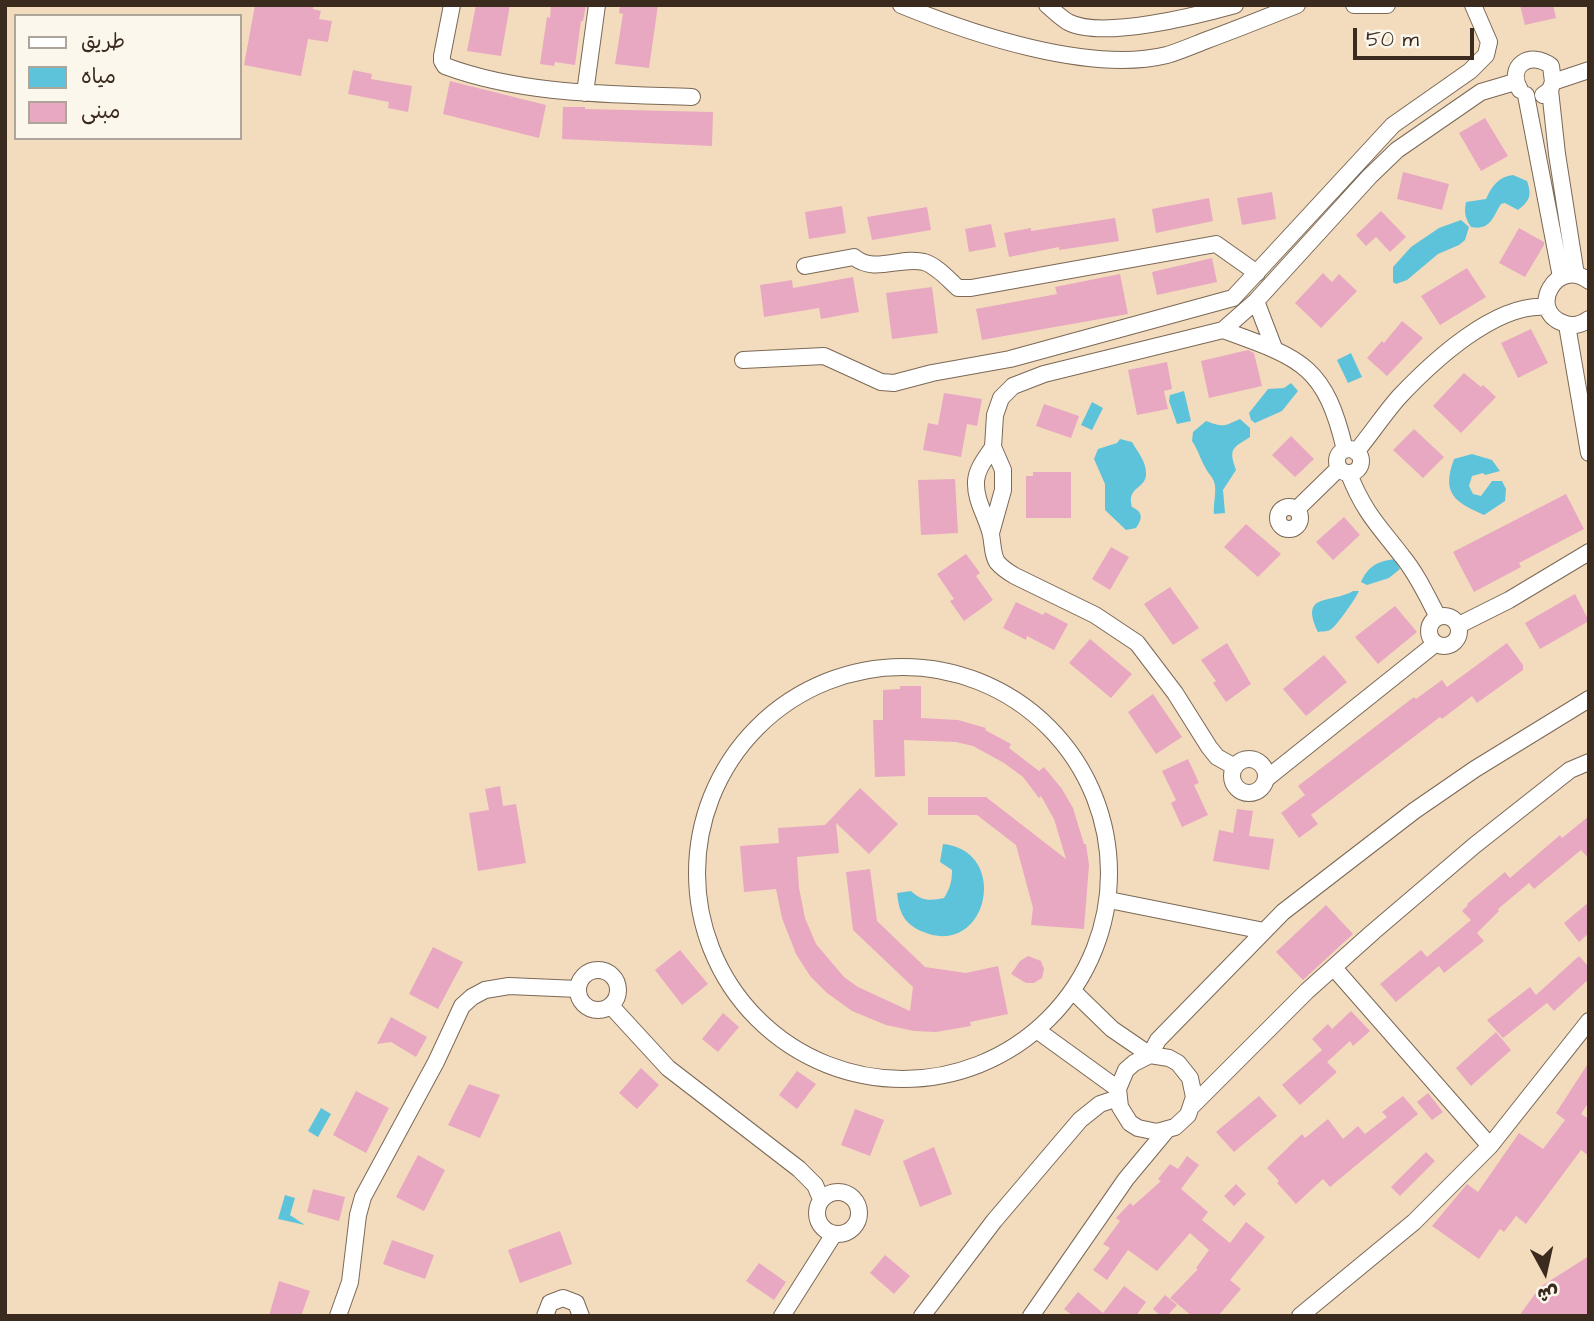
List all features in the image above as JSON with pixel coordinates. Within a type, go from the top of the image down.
[{"type":"street","points":[[452,5],[442,56],[445,66],[504,82],[585,93],[692,97]]},
{"type":"street","points":[[585,93],[597,5]]},
{"type":"street","points":[[901,5],[945,23],[1013,44],[1114,59],[1166,55],[1297,5]]},
{"type":"street","points":[[1047,5],[1070,23],[1096,27],[1131,27],[1171,21],[1236,5]]},
{"type":"street","points":[[1354,5],[1387,5]]},
{"type":"street","points":[[743,360],[824,356],[881,382],[894,383],[1010,359],[1233,298],[1393,125],[1470,71],[1486,55],[1489,42],[1474,5]]},
{"type":"street","points":[[1575,278],[1557,154],[1551,86],[1550,66],[1543,60],[1534,58],[1526,60],[1515,73],[1519,90],[1535,97],[1551,86],[1589,70]]},
{"type":"street","points":[[991,533],[1003,490],[1003,470],[993,447],[995,415],[1001,398],[1013,386],[1044,374],[1223,330],[1256,301],[1397,150],[1481,92],[1516,82]]},
{"type":"street","points":[[1526,95],[1575,278]]},
{"type":"street","points":[[805,266],[854,257],[862,264],[874,265],[920,261],[932,265],[958,288],[971,288],[1216,244],[1257,273]]},
{"type":"street","points":[[1575,278],[1552,284],[1547,295],[1547,307],[1551,315],[1567,325],[1588,326]]},
{"type":"street","points":[[1256,301],[1274,348]]},
{"type":"street","points":[[1350,451],[1438,360],[1482,327],[1515,310],[1547,307]]},
{"type":"street","points":[[1567,325],[1589,453]]},
{"type":"street","points":[[1223,330],[1274,348],[1312,373],[1324,388],[1350,451],[1361,463],[1355,472],[1344,471],[1297,509]]},
{"type":"street","points":[[993,447],[979,467],[976,481],[978,498],[991,533],[993,553],[1003,569],[1095,615],[1137,643],[1175,693],[1209,747],[1217,757],[1235,767]]},
{"type":"street","points":[[1344,471],[1372,521],[1408,565],[1438,617]]},
{"type":"street","points":[[1459,625],[1491,610],[1589,552]]},
{"type":"street","points":[[1438,617],[1454,619],[1459,625],[1460,633],[1451,646],[1435,644],[1430,638],[1432,622],[1438,617]]},
{"type":"street","points":[[1266,779],[1265,771],[1255,760],[1241,762],[1232,774],[1233,782],[1243,792],[1258,791],[1266,779],[1435,644]]},
{"type":"street","points":[[915,667],[957,674],[997,689],[1033,712],[1063,741],[1081,768],[1103,816],[1110,858],[1109,900],[1101,934],[1075,993],[1038,1031],[1003,1055],[948,1074],[911,1079],[879,1079],[838,1069],[799,1052],[765,1027],[736,996],[720,968],[701,919],[696,877],[700,835],[712,794],[727,766],[760,724],[793,698],[823,683],[873,669],[915,667]]},
{"type":"street","points":[[1166,1131],[1138,1128],[1124,1116],[1118,1093],[1126,1070],[1150,1055],[1158,1040],[1238,962],[1283,912],[1415,811],[1475,769],[1589,699]]},
{"type":"street","points":[[1031,1316],[1126,1179],[1166,1131],[1182,1122],[1192,1106],[1307,991],[1475,845],[1570,770],[1589,762]]},
{"type":"street","points":[[1109,900],[1264,931]]},
{"type":"street","points":[[1334,968],[1490,1146]]},
{"type":"street","points":[[600,971],[607,973],[617,985],[618,992],[611,1006],[596,1010],[582,1003],[578,989],[585,975],[600,971]]},
{"type":"street","points":[[338,1316],[349,1282],[363,1197],[436,1062],[462,1006],[485,990],[509,985],[578,989]]},
{"type":"street","points":[[1075,993],[1112,1029],[1150,1055],[1169,1058],[1185,1069],[1193,1087],[1192,1106]]},
{"type":"street","points":[[611,1006],[668,1069],[799,1169],[815,1185],[821,1199]]},
{"type":"street","points":[[1038,1031],[1118,1093]]},
{"type":"street","points":[[1300,1316],[1414,1222],[1490,1146],[1586,1031]]},
{"type":"street","points":[[922,1316],[994,1221],[1080,1120],[1118,1093]]},
{"type":"street","points":[[835,1192],[851,1196],[856,1202],[859,1218],[850,1231],[834,1234],[825,1231],[816,1216],[821,1199],[835,1192]]},
{"type":"street","points":[[782,1316],[834,1234]]},
{"type":"street","points":[[545,1316],[550,1303],[563,1298],[576,1303],[581,1316]]},
{"type":"water","points":[[1513,175],[1527,181],[1530,194],[1525,204],[1518,210],[1505,203],[1501,204],[1487,225],[1471,227],[1467,221],[1466,202],[1486,199],[1496,183]]},
{"type":"water","points":[[1461,220],[1469,227],[1465,240],[1438,254],[1407,280],[1396,284],[1393,282],[1393,267],[1411,247],[1439,228]]},
{"type":"water","points":[[1351,353],[1362,377],[1348,383],[1337,360]]},
{"type":"water","points":[[1291,383],[1298,391],[1282,411],[1255,423],[1251,420],[1249,413],[1268,389],[1284,388]]},
{"type":"water","points":[[1184,391],[1191,421],[1177,424],[1169,401],[1170,395]]},
{"type":"water","points":[[1092,402],[1103,408],[1092,430],[1081,425]]},
{"type":"water","points":[[1240,419],[1250,428],[1250,437],[1232,453],[1236,470],[1223,490],[1225,513],[1214,514],[1214,483],[1192,441],[1193,432],[1206,421],[1224,425]]},
{"type":"water","points":[[1120,439],[1132,442],[1146,469],[1145,478],[1134,491],[1131,500],[1132,507],[1140,513],[1140,521],[1136,528],[1126,530],[1105,510],[1105,484],[1094,459],[1098,449],[1117,443]]},
{"type":"water","points":[[1472,454],[1492,460],[1500,471],[1472,476],[1469,486],[1473,494],[1481,496],[1492,481],[1502,481],[1506,489],[1505,501],[1484,515],[1458,501],[1450,489],[1450,471],[1454,459]]},
{"type":"water","points":[[1395,559],[1400,569],[1389,578],[1367,585],[1361,582],[1374,565]]},
{"type":"water","points":[[1359,591],[1337,624],[1330,630],[1318,632],[1312,611],[1315,605]]},
{"type":"water","points":[[943,844],[965,851],[978,865],[984,883],[983,901],[975,919],[962,931],[944,936],[921,931],[910,924],[901,911],[897,893],[911,891],[926,899],[944,898],[952,878],[952,870],[940,862]]},
{"type":"water","points":[[321,1108],[331,1114],[318,1137],[308,1131]]},
{"type":"water","points":[[285,1195],[295,1198],[290,1215],[305,1225],[278,1219]]},
{"type":"building","points":[[255,5],[314,5],[313,9],[321,11],[319,19],[332,21],[328,42],[308,39],[301,76],[244,65]]},
{"type":"building","points":[[476,5],[510,5],[501,56],[467,51]]},
{"type":"building","points":[[551,5],[586,5],[575,65],[555,62],[554,66],[540,64]]},
{"type":"building","points":[[620,5],[658,5],[649,68],[615,64],[623,14],[619,13]]},
{"type":"building","points":[[1520,5],[1553,5],[1556,18],[1525,25]]},
{"type":"building","points":[[353,70],[372,74],[371,79],[412,86],[408,112],[388,108],[389,102],[348,94]]},
{"type":"building","points":[[450,81],[546,105],[539,138],[443,114]]},
{"type":"building","points":[[563,107],[713,112],[712,146],[562,139]]},
{"type":"building","points":[[1485,118],[1508,156],[1481,171],[1459,133]]},
{"type":"building","points":[[1403,172],[1449,184],[1442,210],[1397,199]]},
{"type":"building","points":[[1272,192],[1276,219],[1242,225],[1237,198]]},
{"type":"building","points":[[1209,198],[1213,221],[1156,233],[1152,209]]},
{"type":"building","points":[[842,206],[846,233],[809,239],[805,212]]},
{"type":"building","points":[[927,207],[931,230],[872,240],[867,217]]},
{"type":"building","points":[[1381,211],[1406,237],[1390,252],[1376,237],[1366,246],[1356,235]]},
{"type":"building","points":[[1115,218],[1119,241],[1059,250],[1059,247],[1009,257],[1004,233]]},
{"type":"building","points":[[991,224],[996,247],[969,252],[965,229]]},
{"type":"building","points":[[1519,228],[1544,242],[1525,277],[1499,263]]},
{"type":"building","points":[[1212,258],[1217,282],[1157,295],[1152,272]]},
{"type":"building","points":[[1467,268],[1486,297],[1440,325],[1421,296]]},
{"type":"building","points":[[1323,273],[1332,282],[1339,274],[1357,291],[1321,328],[1295,303]]},
{"type":"building","points":[[1120,274],[1128,314],[982,340],[976,309],[1057,294],[1055,287]]},
{"type":"building","points":[[853,277],[859,312],[821,319],[819,308],[764,317],[760,285],[792,280],[793,288]]},
{"type":"building","points":[[932,287],[938,333],[892,339],[886,293]]},
{"type":"building","points":[[1402,321],[1423,338],[1387,376],[1367,358]]},
{"type":"building","points":[[1531,329],[1548,363],[1518,378],[1501,343]]},
{"type":"building","points":[[1248,350],[1254,353],[1262,386],[1209,398],[1201,361]]},
{"type":"building","points":[[1167,362],[1172,389],[1164,391],[1168,409],[1137,415],[1128,370]]},
{"type":"building","points":[[1464,373],[1496,397],[1461,433],[1433,406]]},
{"type":"building","points":[[944,393],[982,399],[977,426],[967,424],[961,457],[923,450],[928,423],[938,425]]},
{"type":"building","points":[[1044,404],[1079,416],[1071,438],[1036,426]]},
{"type":"building","points":[[1414,429],[1444,457],[1423,478],[1393,450]]},
{"type":"building","points":[[1291,436],[1314,459],[1295,477],[1272,455]]},
{"type":"building","points":[[1033,472],[1071,472],[1071,518],[1026,518],[1026,476],[1033,476]]},
{"type":"building","points":[[955,479],[958,533],[921,535],[918,480]]},
{"type":"building","points":[[1566,494],[1584,529],[1519,563],[1521,567],[1474,592],[1453,552]]},
{"type":"building","points":[[1344,517],[1360,535],[1333,560],[1316,542]]},
{"type":"building","points":[[1246,524],[1281,554],[1258,577],[1224,547]]},
{"type":"building","points":[[1111,547],[1129,557],[1110,590],[1092,579]]},
{"type":"building","points":[[966,554],[980,573],[976,576],[993,600],[964,621],[950,601],[954,599],[937,574]]},
{"type":"building","points":[[1170,587],[1199,628],[1173,645],[1144,604]]},
{"type":"building","points":[[1575,594],[1589,621],[1540,649],[1525,623]]},
{"type":"building","points":[[1016,602],[1068,624],[1054,650],[1027,636],[1026,640],[1003,628]]},
{"type":"building","points":[[1395,606],[1417,632],[1378,664],[1355,637]]},
{"type":"building","points":[[1090,639],[1132,674],[1111,698],[1069,663]]},
{"type":"building","points":[[1227,643],[1251,684],[1226,702],[1213,683],[1216,681],[1201,660]]},
{"type":"building","points":[[1507,643],[1523,665],[1523,670],[1477,703],[1472,696],[1442,719],[1440,717],[1311,815],[1318,824],[1299,838],[1281,813],[1305,795],[1298,786],[1414,697],[1416,699],[1442,680],[1447,687]]},
{"type":"building","points":[[1324,655],[1347,682],[1306,716],[1283,689]]},
{"type":"building","points":[[900,686],[921,686],[921,718],[958,720],[986,728],[985,730],[1011,744],[1009,748],[1039,771],[1044,767],[1062,789],[1073,808],[1086,844],[1089,865],[1084,929],[1031,925],[1033,908],[1016,845],[977,815],[928,815],[928,797],[986,797],[1066,859],[1054,819],[1041,796],[1039,798],[1023,777],[1004,763],[973,746],[956,742],[904,740],[905,776],[875,777],[873,720],[883,720],[883,690],[900,689]]},
{"type":"building","points":[[1153,694],[1182,737],[1156,754],[1128,712]]},
{"type":"building","points":[[1188,759],[1199,783],[1194,785],[1208,815],[1182,827],[1171,803],[1176,800],[1162,771]]},
{"type":"building","points":[[500,786],[503,806],[516,804],[526,863],[478,871],[469,813],[489,810],[485,789]]},
{"type":"building","points":[[860,788],[898,824],[869,854],[836,823],[839,853],[797,857],[805,918],[816,944],[844,977],[858,987],[910,1011],[913,987],[853,930],[846,872],[870,869],[877,921],[925,967],[966,973],[998,966],[1008,1014],[970,1022],[971,1026],[936,1032],[886,1025],[852,1011],[827,993],[810,976],[796,954],[782,918],[776,889],[744,892],[740,846],[779,843],[778,828],[825,825]]},
{"type":"building","points":[[1237,809],[1253,811],[1249,836],[1274,839],[1269,870],[1213,861],[1219,830],[1233,833]]},
{"type":"building","points":[[1589,816],[1589,859],[1581,850],[1534,889],[1529,883],[1498,909],[1477,933],[1484,941],[1444,973],[1439,966],[1396,1002],[1380,984],[1421,950],[1427,957],[1471,920],[1462,911],[1505,872],[1510,878],[1560,835],[1562,838]]},
{"type":"building","points":[[1589,902],[1589,933],[1579,942],[1564,923]]},
{"type":"building","points":[[1326,905],[1353,934],[1303,980],[1276,952]]},
{"type":"building","points":[[433,947],[463,962],[438,1009],[409,994]]},
{"type":"building","points":[[680,950],[708,984],[682,1005],[655,970]]},
{"type":"building","points":[[1028,956],[1041,961],[1044,969],[1042,978],[1034,983],[1026,983],[1011,974],[1020,961]]},
{"type":"building","points":[[1579,956],[1589,967],[1589,979],[1554,1011],[1547,1003],[1503,1038],[1487,1020],[1530,987],[1536,995]]},
{"type":"building","points":[[1351,1011],[1370,1031],[1353,1046],[1350,1041],[1327,1062],[1337,1072],[1300,1105],[1282,1085],[1322,1050],[1312,1039],[1328,1024],[1332,1029]]},
{"type":"building","points":[[723,1013],[739,1027],[718,1052],[702,1039]]},
{"type":"building","points":[[391,1017],[427,1037],[416,1057],[391,1042],[377,1044]]},
{"type":"building","points":[[1496,1032],[1511,1050],[1471,1086],[1456,1068]]},
{"type":"building","points":[[1589,1062],[1589,1102],[1581,1114],[1589,1119],[1589,1156],[1581,1150],[1526,1224],[1516,1216],[1504,1232],[1500,1229],[1479,1259],[1432,1226],[1467,1184],[1478,1192],[1519,1133],[1543,1149],[1565,1120],[1556,1113]]},
{"type":"building","points":[[641,1068],[659,1085],[637,1109],[619,1093]]},
{"type":"building","points":[[797,1071],[816,1084],[797,1109],[779,1095]]},
{"type":"building","points":[[469,1084],[500,1095],[480,1138],[448,1125]]},
{"type":"building","points":[[356,1091],[389,1108],[366,1153],[333,1135]]},
{"type":"building","points":[[1428,1093],[1443,1112],[1432,1120],[1417,1102]]},
{"type":"building","points":[[1259,1096],[1277,1116],[1234,1152],[1216,1132]]},
{"type":"building","points":[[1403,1096],[1418,1114],[1330,1187],[1323,1179],[1296,1204],[1267,1168],[1302,1134],[1305,1138],[1328,1119],[1343,1139],[1358,1126],[1365,1134],[1387,1117],[1382,1112]]},
{"type":"building","points":[[855,1109],[884,1120],[870,1156],[841,1145]]},
{"type":"building","points":[[934,1147],[952,1194],[920,1207],[903,1161]]},
{"type":"building","points":[[1426,1152],[1435,1161],[1400,1196],[1391,1187]]},
{"type":"building","points":[[418,1155],[445,1170],[424,1211],[396,1197]]},
{"type":"building","points":[[1187,1156],[1199,1165],[1181,1189],[1208,1212],[1202,1220],[1230,1243],[1246,1222],[1265,1237],[1230,1280],[1241,1289],[1218,1316],[1192,1316],[1170,1298],[1198,1269],[1196,1268],[1209,1250],[1190,1233],[1157,1271],[1128,1250],[1107,1280],[1093,1270],[1110,1248],[1103,1244],[1120,1221],[1116,1218],[1130,1203],[1133,1206],[1161,1181],[1158,1179],[1170,1164],[1178,1169]]},
{"type":"building","points":[[1236,1184],[1246,1194],[1234,1206],[1224,1196]]},
{"type":"building","points":[[313,1189],[345,1197],[339,1221],[307,1212]]},
{"type":"building","points":[[560,1231],[572,1264],[520,1283],[508,1250]]},
{"type":"building","points":[[392,1240],[434,1255],[425,1279],[383,1264]]},
{"type":"building","points":[[885,1255],[910,1276],[894,1294],[870,1273]]},
{"type":"building","points":[[1589,1256],[1589,1316],[1519,1316],[1540,1287]]},
{"type":"building","points":[[759,1263],[786,1282],[774,1300],[746,1281]]},
{"type":"building","points":[[279,1281],[310,1291],[301,1316],[269,1316]]},
{"type":"building","points":[[1124,1286],[1146,1302],[1136,1316],[1073,1316],[1064,1309],[1078,1292],[1103,1313]]},
{"type":"building","points":[[1165,1295],[1177,1305],[1167,1316],[1161,1316],[1153,1309]]}]
